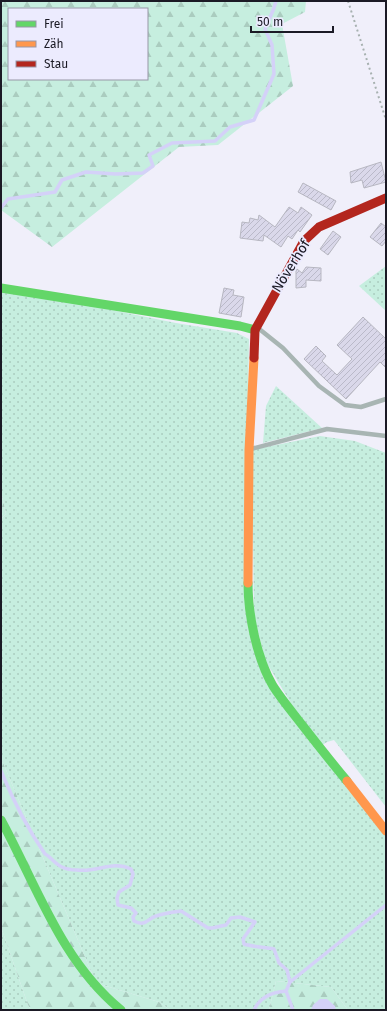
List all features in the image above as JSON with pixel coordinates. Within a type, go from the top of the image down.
[{"type":"street","name":"Növerhof","points":[[256,329],[304,241],[319,227],[386,198]]},
{"type":"street","points":[[1,288],[256,329],[249,450],[248,586],[250,611],[262,663],[273,686],[291,711],[386,831]]},
{"type":"street","points":[[1,820],[56,929],[77,966],[108,1001],[121,1010]]},
{"type":"lane","points":[[256,329],[283,348],[319,386],[345,404],[361,407],[386,399]]},
{"type":"lane","points":[[249,450],[327,429],[386,436]]},
{"type":"path","points":[[348,1],[386,120]]},
{"type":"green space","points":[[1,1],[306,1],[305,12],[282,24],[293,86],[218,145],[179,147],[52,247],[1,210]]},
{"type":"green space","points":[[386,266],[386,311],[359,286]]},
{"type":"green space","points":[[1,292],[97,307],[176,323],[237,333],[249,339],[244,583],[261,670],[386,836],[386,1010],[348,1010],[331,987],[276,981],[269,1010],[170,1010],[159,1002],[96,983],[1,758],[1,519],[6,514],[1,491]]},
{"type":"green space","points":[[276,386],[322,428],[263,443],[266,406]]},
{"type":"green space","points":[[320,436],[355,441],[386,453],[386,807],[334,740],[321,746],[298,715],[265,660],[254,615],[252,450]]},
{"type":"green space","points":[[1,491],[6,514],[1,519]]},
{"type":"green space","points":[[1,758],[96,983],[159,1002],[170,1010],[31,1010],[1,927]]},
{"type":"green space","points":[[1,927],[28,1005],[31,1010],[1,1010]]},
{"type":"green space","points":[[276,981],[331,987],[348,1010],[269,1010]]},
{"type":"water","points":[[320,999],[327,999],[335,1006],[336,1010],[311,1010],[313,1005]]},
{"type":"building","points":[[381,162],[386,182],[364,188],[362,180],[351,183],[350,172]]},
{"type":"building","points":[[303,183],[336,201],[331,210],[298,192]]},
{"type":"building","points":[[289,207],[298,213],[301,207],[312,215],[300,232],[298,230],[292,239],[288,236],[281,247],[264,235],[263,241],[240,238],[242,222],[249,223],[250,218],[258,220],[259,215],[275,227]]},
{"type":"building","points":[[381,223],[386,227],[386,241],[382,246],[370,237]]},
{"type":"building","points":[[333,231],[341,237],[328,255],[320,249]]},
{"type":"building","points":[[306,267],[321,268],[321,281],[306,280],[306,287],[296,288],[296,271],[297,269],[302,273]]},
{"type":"building","points":[[224,288],[234,290],[233,295],[244,297],[241,317],[219,313]]},
{"type":"building","points":[[363,317],[386,339],[386,368],[380,362],[346,399],[304,359],[316,346],[326,356],[322,361],[337,375],[352,359],[337,345]]},
{"type":"waterway","points":[[1,208],[8,199],[55,192],[62,180],[86,172],[116,174],[143,173],[153,166],[149,155],[172,143],[215,141],[230,127],[254,120],[274,74],[272,45],[265,29],[276,1]]},
{"type":"waterway","points":[[1,771],[15,803],[32,834],[45,854],[57,864],[62,867],[75,870],[91,870],[111,866],[131,869],[133,874],[130,885],[119,892],[117,898],[118,905],[131,908],[136,913],[133,917],[134,921],[144,923],[159,915],[181,911],[208,928],[226,925],[231,918],[240,917],[255,922],[243,939],[244,944],[274,949],[279,963],[287,970],[290,982],[286,991],[293,1010]]},
{"type":"waterway","points":[[290,982],[386,905]]},
{"type":"waterway","points":[[254,1010],[257,1005],[267,996],[286,991]]},
{"type":"traffic: fast","points":[[1,288],[240,326],[255,330]]},
{"type":"traffic: fast","points":[[248,583],[248,596],[254,636],[267,675],[284,701],[347,781]]},
{"type":"traffic: fast","points":[[1,820],[66,946],[82,969],[100,990],[121,1010]]},
{"type":"traffic: slow","points":[[248,583],[249,450],[254,358]]},
{"type":"traffic: slow","points":[[347,781],[386,831]]},
{"type":"traffic: jam","points":[[254,358],[255,330],[304,241],[319,227],[386,198]]}]
